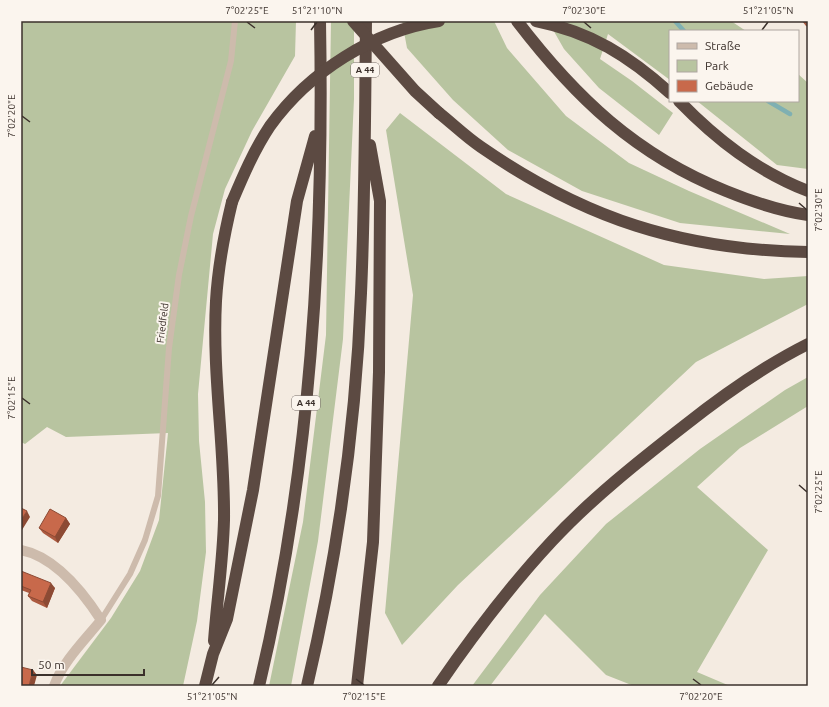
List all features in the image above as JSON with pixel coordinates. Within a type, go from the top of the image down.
[{"type":"highway","name":"A 44","points":[[259,686],[285,563],[304,425],[314,294],[320,117],[320,21]]},
{"type":"highway","points":[[353,21],[415,90],[439,113],[480,146],[525,176],[572,201],[621,221],[656,233],[726,247],[808,252]]},
{"type":"highway","name":"A 44","points":[[308,686],[332,563],[351,427],[361,295],[366,118],[366,21]]},
{"type":"highway","points":[[213,654],[221,577],[224,519],[216,379],[216,302],[224,235],[232,202],[249,162],[270,127],[282,111],[320,74],[347,56],[374,41],[404,29],[439,21]]},
{"type":"highway","points":[[517,21],[562,76],[589,104],[633,141],[665,162],[701,181],[755,203],[785,212],[808,215]]},
{"type":"highway","points":[[536,21],[577,31],[623,55],[669,92]]},
{"type":"highway","points":[[680,102],[704,127],[733,151],[766,172],[808,191]]},
{"type":"highway","points":[[205,686],[213,654],[227,619],[253,490],[297,201],[320,117]]},
{"type":"highway","points":[[358,686],[373,542],[379,372],[380,201],[366,118]]},
{"type":"highway","points":[[438,686],[468,643],[511,588],[553,540],[595,501],[654,449],[711,405],[748,380],[808,344]]},
{"type":"street","points":[[21,550],[42,558],[56,568],[88,600],[101,620],[70,657],[57,677],[54,686]]},
{"type":"lane","name":"Friedfeld","points":[[101,620],[130,574],[145,540],[158,496],[169,348],[178,275],[191,216],[231,60],[235,21]]},
{"type":"green space","points":[[21,21],[296,21],[295,56],[252,131],[225,189],[213,234],[198,394],[199,441],[205,502],[206,552],[197,621],[183,686],[60,686],[111,618],[140,571],[159,520],[168,433],[66,437],[47,427],[25,444],[21,442]]},
{"type":"green space","points":[[331,21],[354,21],[354,99],[343,339],[318,541],[291,686],[269,686],[303,522],[326,335]]},
{"type":"green space","points":[[402,21],[494,21],[507,48],[566,116],[629,163],[689,191],[790,234],[680,223],[582,191],[508,150],[453,100],[407,48]]},
{"type":"green space","points":[[548,21],[731,21],[744,30],[669,30],[669,79],[608,34],[600,59],[632,81],[673,113],[659,135],[599,88],[564,49]]},
{"type":"green space","points":[[799,75],[808,83],[808,169],[777,165],[698,102],[799,102]]},
{"type":"green space","points":[[400,113],[506,194],[664,265],[764,279],[808,276],[808,304],[696,362],[458,585],[402,645],[385,613],[413,295],[386,130]]},
{"type":"green space","points":[[808,377],[808,406],[740,448],[697,487],[768,550],[697,672],[730,686],[634,686],[606,675],[545,614],[490,686],[472,686],[540,595],[606,524],[700,449],[785,390]]},
{"type":"building","points":[[21,508],[27,511],[21,520]]},
{"type":"building","points":[[50,509],[66,518],[55,537],[39,528]]},
{"type":"building","points":[[21,571],[51,583],[43,602],[28,596],[31,590],[21,586]]},
{"type":"building","points":[[21,667],[33,670],[29,686],[21,686]]},
{"type":"waterway","points":[[675,21],[683,30]]},
{"type":"waterway","points":[[770,102],[790,114]]}]
